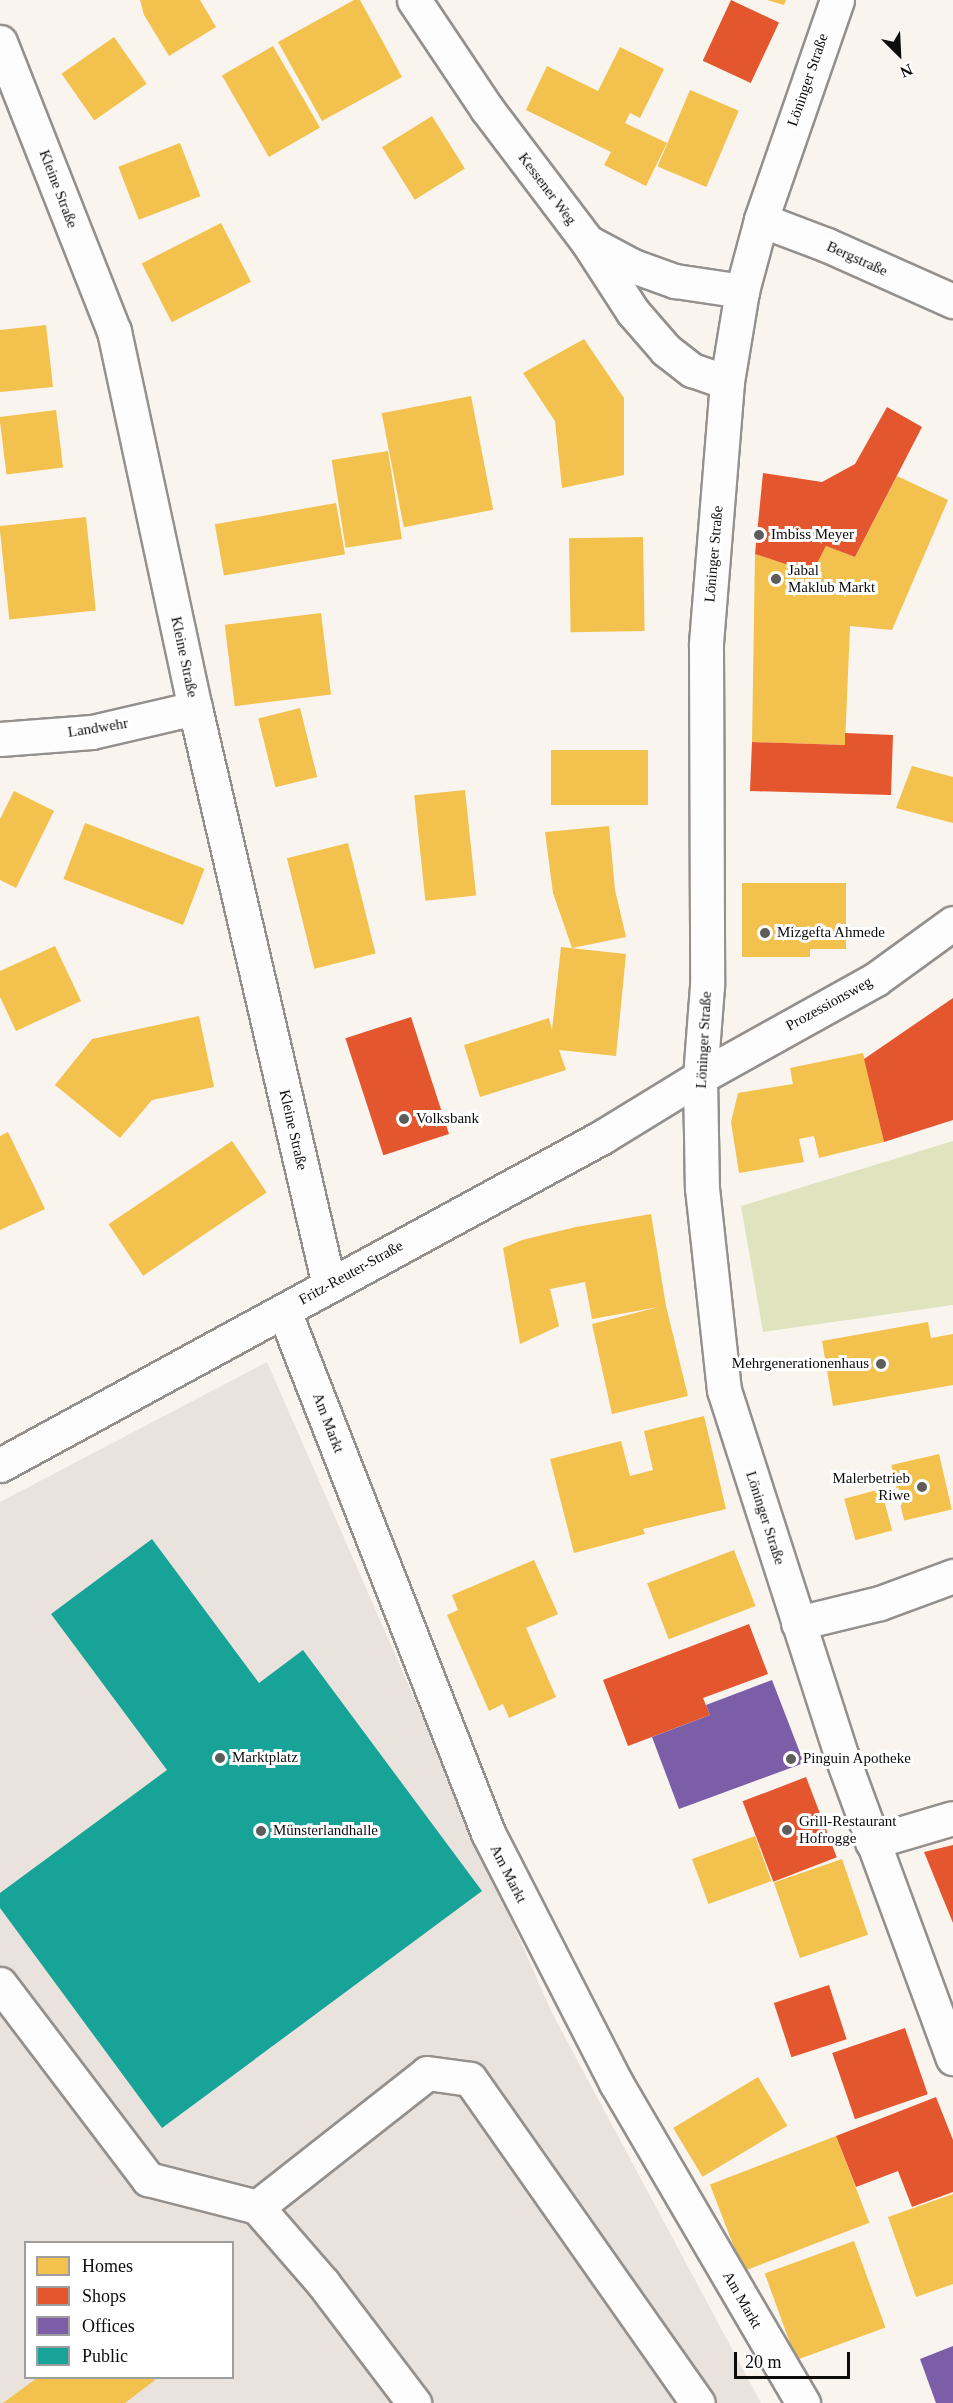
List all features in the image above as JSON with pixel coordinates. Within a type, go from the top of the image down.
[{"type":"street","name":"Kessener Weg","points":[[414,0],[487,108],[587,241],[633,266],[675,281],[742,291]]},
{"type":"street","name":"Löninger Straße","points":[[837,0],[761,220],[742,291],[727,382],[706,645],[707,986],[700,1077],[702,1188],[724,1390],[798,1623],[872,1842],[953,2058]]},
{"type":"street","name":"Kleine Straße","points":[[0,42],[114,331],[195,708],[329,1285]]},
{"type":"street","name":"Bergstraße","points":[[761,220],[827,245],[953,301]]},
{"type":"street","points":[[587,241],[633,312],[666,350],[692,370],[727,382]]},
{"type":"street","name":"Landwehr","points":[[0,739],[92,732],[195,708]]},
{"type":"street","name":"Prozessionsweg","points":[[700,1077],[876,979],[953,922]]},
{"type":"street","name":"Fritz-Reuter-Straße","points":[[0,1465],[602,1137],[700,1077]]},
{"type":"street","name":"Am Markt","points":[[284,1311],[488,1833],[616,2083],[802,2403]]},
{"type":"street","points":[[798,1623],[880,1603],[953,1576]]},
{"type":"street","points":[[872,1842],[953,1818]]},
{"type":"street","points":[[0,1984],[148,2180],[257,2207],[323,2283],[414,2403]]},
{"type":"street","points":[[257,2207],[426,2073],[470,2079],[698,2403]]},
{"type":"green space","points":[[953,1141],[953,1305],[763,1332],[741,1206]]},
{"type":"shaded area","name":"Marktplatz","points":[[267,1362],[552,2013],[761,2403],[0,2403],[0,1502]]},
{"type":"building: Homes","points":[[140,0],[200,0],[216,27],[169,56],[144,15]]},
{"type":"building: Homes","points":[[354,0],[360,0],[402,77],[322,121],[278,42]]},
{"type":"building: Homes","points":[[767,0],[786,0],[784,5]]},
{"type":"building: Homes","points":[[114,37],[147,84],[94,120],[62,74]]},
{"type":"building: Homes","points":[[273,46],[320,127],[269,157],[222,76]]},
{"type":"building: Homes","points":[[620,47],[664,69],[640,118],[630,113],[625,123],[667,143],[646,186],[604,165],[611,152],[526,110],[547,66],[598,91]]},
{"type":"building: Homes","points":[[690,90],[739,111],[706,187],[658,166]]},
{"type":"building: Homes","points":[[432,116],[465,169],[415,200],[382,147]]},
{"type":"building: Homes","points":[[180,143],[200,196],[139,220],[118,167]]},
{"type":"building: Homes","points":[[221,223],[251,282],[172,322],[142,263]]},
{"type":"building: Homes","points":[[46,325],[53,387],[0,392],[0,330]]},
{"type":"building: Homes","points":[[584,339],[624,398],[624,475],[562,488],[555,421],[523,373]]},
{"type":"building: Homes","points":[[471,396],[493,510],[404,527],[382,413]]},
{"type":"building: Homes","points":[[56,410],[63,468],[6,475],[0,417]]},
{"type":"building: Homes","points":[[388,451],[402,539],[346,548],[332,460]]},
{"type":"building: Homes","points":[[897,476],[948,500],[892,630],[850,626],[845,745],[752,742],[755,554],[812,573],[826,546],[855,557]]},
{"type":"building: Homes","points":[[336,503],[345,554],[224,576],[215,524]]},
{"type":"building: Homes","points":[[86,517],[96,610],[9,620],[0,526]]},
{"type":"building: Homes","points":[[643,537],[645,631],[571,632],[569,538]]},
{"type":"building: Homes","points":[[321,613],[331,694],[235,706],[225,625]]},
{"type":"building: Homes","points":[[300,708],[317,777],[275,787],[258,718]]},
{"type":"building: Homes","points":[[551,750],[648,750],[648,805],[551,805]]},
{"type":"building: Homes","points":[[912,766],[953,777],[953,823],[896,808]]},
{"type":"building: Homes","points":[[465,790],[476,895],[425,901],[414,795]]},
{"type":"building: Homes","points":[[14,791],[54,811],[16,888],[0,880],[0,819]]},
{"type":"building: Homes","points":[[85,823],[204,869],[183,925],[63,879]]},
{"type":"building: Homes","points":[[609,826],[615,890],[626,937],[572,948],[553,893],[545,832]]},
{"type":"building: Homes","points":[[348,843],[376,954],[314,969],[287,858]]},
{"type":"building: Homes","points":[[742,883],[846,883],[846,949],[810,949],[810,957],[742,957]]},
{"type":"building: Homes","points":[[55,946],[81,1001],[16,1031],[0,997],[0,971]]},
{"type":"building: Homes","points":[[561,947],[626,954],[616,1056],[559,1050],[566,1070],[480,1097],[464,1045],[549,1018],[552,1030]]},
{"type":"building: Homes","points":[[199,1016],[214,1087],[152,1100],[120,1138],[55,1085],[92,1039]]},
{"type":"building: Homes","points":[[863,1053],[884,1142],[819,1158],[814,1136],[799,1139],[804,1162],[739,1173],[731,1122],[738,1093],[793,1084],[790,1068]]},
{"type":"building: Homes","points":[[8,1132],[45,1209],[0,1230],[0,1136]]},
{"type":"building: Homes","points":[[232,1141],[267,1192],[143,1276],[108,1224]]},
{"type":"building: Homes","points":[[651,1214],[666,1306],[688,1396],[612,1414],[592,1324],[659,1307],[592,1319],[585,1282],[550,1289],[559,1326],[520,1344],[503,1248],[522,1240],[576,1227]]},
{"type":"building: Homes","name":"Mehrgenerationenhaus","points":[[928,1322],[931,1338],[953,1334],[953,1385],[833,1406],[822,1341]]},
{"type":"building: Homes","points":[[704,1416],[726,1509],[643,1529],[645,1534],[574,1553],[550,1459],[621,1441],[630,1476],[653,1470],[644,1431]]},
{"type":"building: Homes","name":"Malerbetrieb Riwe","points":[[939,1454],[952,1510],[904,1521],[891,1465]]},
{"type":"building: Homes","points":[[881,1489],[892,1531],[855,1540],[844,1499]]},
{"type":"building: Homes","points":[[734,1550],[756,1606],[669,1639],[647,1583]]},
{"type":"building: Homes","points":[[534,1560],[558,1614],[526,1628],[556,1697],[509,1718],[503,1704],[489,1711],[447,1615],[458,1610],[452,1595]]},
{"type":"building: Homes","points":[[755,1836],[771,1881],[708,1904],[692,1859]]},
{"type":"building: Homes","points":[[842,1859],[868,1935],[800,1958],[774,1882]]},
{"type":"building: Homes","points":[[758,2077],[787,2126],[702,2177],[673,2128]]},
{"type":"building: Homes","points":[[836,2136],[869,2223],[743,2271],[710,2184]]},
{"type":"building: Homes","points":[[953,2194],[953,2284],[916,2297],[888,2217]]},
{"type":"building: Homes","points":[[854,2241],[885,2327],[796,2360],[765,2273]]},
{"type":"building: Homes","points":[[36,2379],[155,2380],[125,2403],[3,2403]]},
{"type":"building: Shops","points":[[731,0],[779,22],[751,83],[703,61]]},
{"type":"building: Shops","points":[[887,407],[922,427],[855,557],[826,546],[812,573],[755,554],[763,473],[822,482],[855,464]]},
{"type":"building: Shops","points":[[845,733],[893,735],[891,795],[750,791],[752,742],[845,745]]},
{"type":"building: Shops","points":[[953,998],[953,1120],[884,1142],[864,1059]]},
{"type":"building: Shops","points":[[411,1017],[449,1134],[383,1155],[345,1038]]},
{"type":"building: Shops","points":[[749,1624],[768,1674],[703,1698],[710,1715],[628,1746],[603,1680]]},
{"type":"building: Shops","points":[[806,1777],[837,1857],[773,1882],[743,1801]]},
{"type":"building: Shops","points":[[953,1845],[953,1923],[924,1852]]},
{"type":"building: Shops","points":[[829,1985],[847,2039],[791,2057],[774,2003]]},
{"type":"building: Shops","points":[[905,2028],[928,2094],[855,2119],[832,2053]]},
{"type":"building: Shops","points":[[936,2097],[953,2140],[953,2192],[912,2207],[898,2171],[856,2187],[836,2136]]},
{"type":"building: Offices","points":[[772,1680],[804,1763],[679,1809],[652,1737],[710,1715],[706,1705]]},
{"type":"building: Offices","points":[[953,2346],[953,2403],[936,2403],[920,2359]]},
{"type":"building: Public","name":"Münsterlandhalle","points":[[152,1539],[259,1683],[303,1650],[482,1891],[162,2128],[0,1908],[0,1893],[167,1770],[51,1614]]},
{"type":"place","name":"Imbiss Meyer","points":[[759,535]]},
{"type":"place","name":"Jabal Maklub Markt","points":[[776,579]]},
{"type":"place","name":"Mizgefta Ahmede","points":[[765,933]]},
{"type":"place","name":"Volksbank","points":[[404,1119]]},
{"type":"place","name":"Mehrgenerationenhaus","points":[[881,1364]]},
{"type":"place","name":"Malerbetrieb Riwe","points":[[922,1487]]},
{"type":"place","name":"Marktplatz","points":[[220,1758]]},
{"type":"place","name":"Pinguin Apotheke","points":[[791,1759]]},
{"type":"place","name":"Grill-Restaurant Hofrogge","points":[[787,1830]]},
{"type":"place","name":"Münsterlandhalle","points":[[261,1831]]}]
